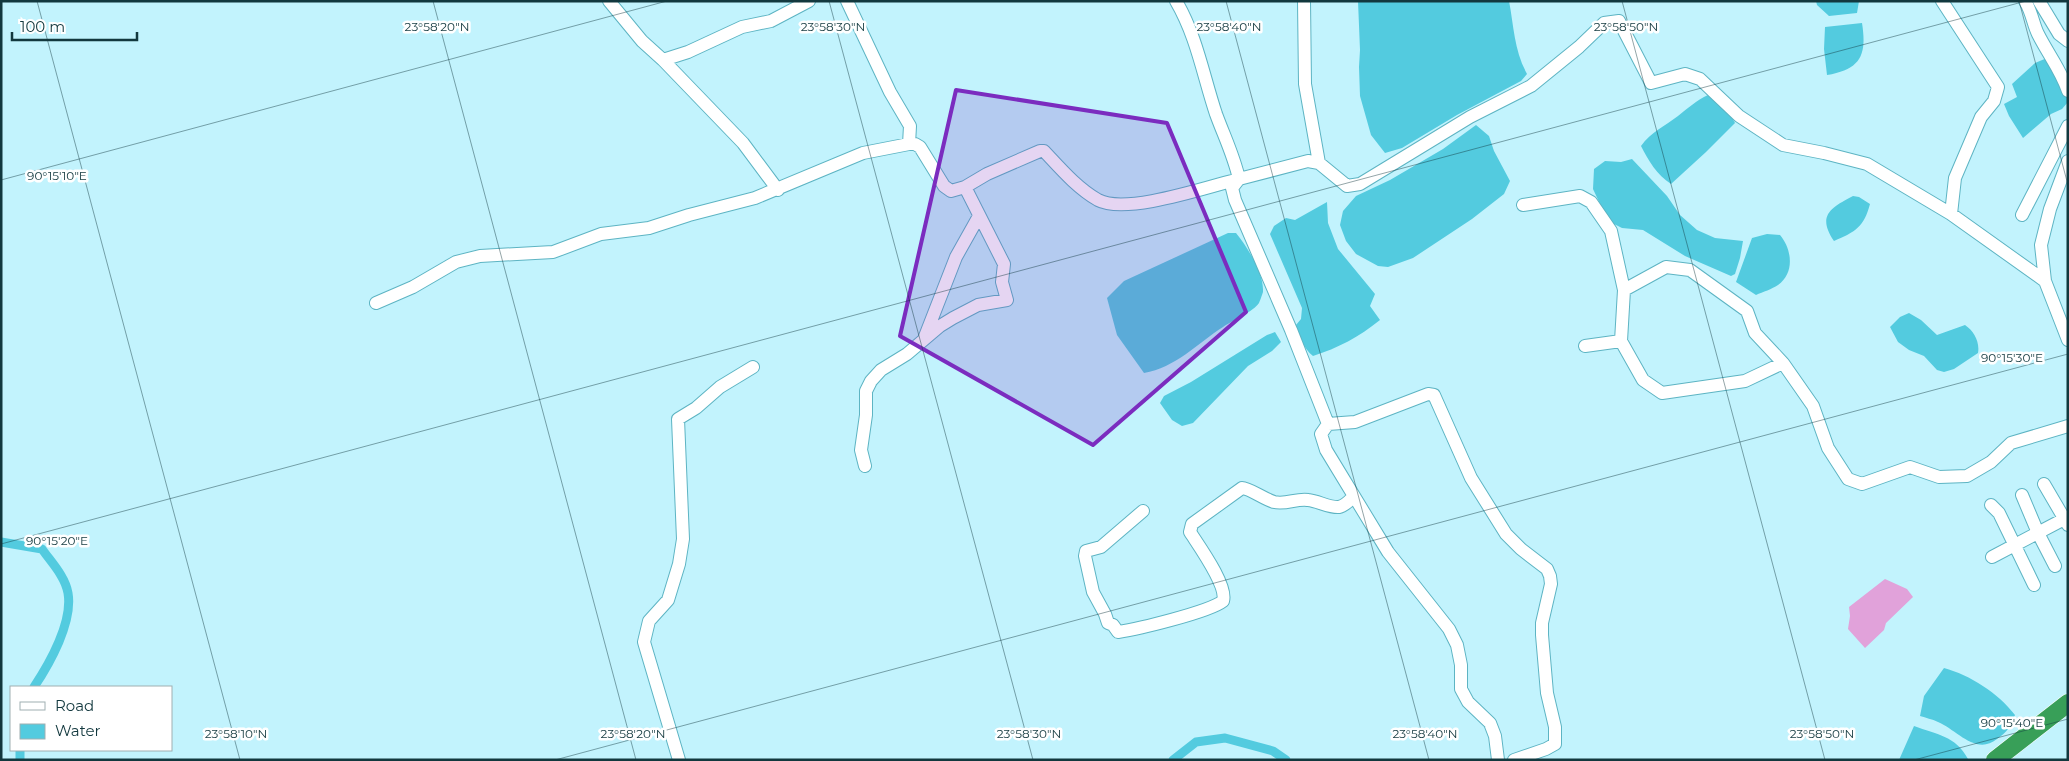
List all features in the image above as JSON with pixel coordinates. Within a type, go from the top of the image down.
[{"type":"highway","points":[[1995,760],[2068,703]]},
{"type":"highway","points":[[2014,760],[2068,718]]},
{"type":"street","points":[[609,1],[642,41],[663,60],[743,143],[778,190]]},
{"type":"street","points":[[663,60],[688,52],[742,27],[771,21],[809,1]]},
{"type":"street","points":[[847,1],[890,92],[910,126],[909,144]]},
{"type":"street","points":[[1176,1],[1188,22],[1204,68],[1216,113],[1235,161],[1239,179]]},
{"type":"street","points":[[1304,1],[1305,84],[1319,163]]},
{"type":"street","points":[[1942,1],[1998,87],[1994,101],[1981,117],[1956,178],[1951,214]]},
{"type":"street","points":[[2025,1],[2030,9],[2037,32],[2063,77],[2068,91]]},
{"type":"street","points":[[2039,1],[2059,34],[2068,41]]},
{"type":"street","points":[[376,303],[413,287],[456,262],[480,256],[553,252],[601,234],[649,228],[778,190],[863,153],[909,144],[915,144],[925,152],[947,189],[951,191],[1040,151],[1044,152],[1077,185],[1097,200],[1108,204],[1139,204],[1308,161],[1319,163],[1347,186],[1360,184],[1470,117],[1531,86],[1579,47],[1604,23],[1619,21],[1651,84],[1685,74],[1700,79],[1739,116],[1783,145],[1824,152],[1867,164],[1951,214],[2045,281]]},
{"type":"street","points":[[2022,215],[2068,126]]},
{"type":"street","points":[[2068,162],[2050,209],[2041,245],[2045,281],[2068,340]]},
{"type":"street","points":[[1239,179],[1232,188],[1235,200],[1313,382],[1328,424]]},
{"type":"street","points":[[865,466],[861,450],[866,415],[866,392],[871,381],[882,370],[907,354],[940,326],[978,305],[1007,300],[1002,282],[1004,264],[965,186]]},
{"type":"street","points":[[1523,205],[1580,196],[1591,202],[1611,231],[1624,290],[1621,341],[1643,380],[1662,393],[1745,380],[1783,363]]},
{"type":"street","points":[[923,340],[956,257],[979,216]]},
{"type":"street","points":[[1624,290],[1666,267],[1690,270],[1747,311],[1755,333],[1783,363],[1813,406],[1828,448],[1848,479],[1862,484],[1910,467],[1939,477],[1967,476],[1991,462],[2011,444],[2068,426]]},
{"type":"street","points":[[1586,346],[1621,341]]},
{"type":"street","points":[[679,760],[644,642],[649,621],[668,600],[679,564],[683,539],[678,419],[696,408],[720,386],[753,367]]},
{"type":"street","points":[[1328,424],[1355,422],[1428,394],[1434,395],[1471,478],[1506,534],[1521,549],[1547,569],[1551,584],[1542,623],[1542,635],[1547,693],[1554,727],[1555,744],[1546,750],[1514,760]]},
{"type":"street","points":[[1328,424],[1321,434],[1326,450],[1388,552],[1449,629],[1457,645],[1461,665],[1461,689],[1468,702],[1490,723],[1495,736],[1498,760]]},
{"type":"street","points":[[1992,557],[2066,520],[2044,484]]},
{"type":"street","points":[[1144,511],[1102,547],[1086,551],[1084,556],[1093,592],[1105,614],[1108,624],[1113,625],[1118,632],[1198,612],[1223,601],[1224,591],[1190,532],[1190,528],[1192,524],[1242,488],[1246,488],[1256,495],[1274,502],[1292,502],[1306,499],[1336,507],[1344,505],[1354,496]]},
{"type":"street","points":[[2022,495],[2038,533],[2055,566]]},
{"type":"street","points":[[1991,505],[1999,513],[2034,585]]},
{"type":"highlighted area","points":[[956,90],[1167,123],[1246,312],[1093,445],[900,336]]},
{"type":"shaded area","points":[[1885,579],[1907,589],[1913,597],[1886,623],[1884,630],[1865,648],[1848,629],[1849,607]]},
{"type":"water","points":[[1358,1],[1509,1],[1519,56],[1527,74],[1521,81],[1457,115],[1402,148],[1385,153],[1371,135],[1360,96]]},
{"type":"water","points":[[1816,1],[1859,1],[1857,13],[1829,16],[1817,5]]},
{"type":"water","points":[[1862,23],[1863,44],[1859,59],[1848,69],[1827,75],[1824,49],[1825,27]]},
{"type":"water","points":[[2047,58],[2067,92],[2068,102],[2062,109],[2051,114],[2023,138],[2004,104],[2017,97],[2012,84],[2035,63]]},
{"type":"water","points":[[1708,95],[1730,114],[1735,123],[1671,184],[1653,167],[1641,146],[1654,133]]},
{"type":"water","points":[[1476,125],[1489,136],[1494,151],[1510,181],[1504,194],[1472,219],[1413,258],[1388,267],[1378,266],[1356,254],[1346,241],[1340,225],[1343,211],[1356,196],[1390,180],[1443,149]]},
{"type":"water","points":[[1632,159],[1667,196],[1680,215],[1697,230],[1715,238],[1743,241],[1735,274],[1731,276],[1685,256],[1643,230],[1622,228],[1608,221],[1593,189],[1594,169],[1605,161],[1621,162]]},
{"type":"water","points":[[1853,196],[1859,197],[1870,204],[1868,212],[1858,228],[1834,241],[1827,225],[1826,219],[1828,214],[1832,209]]},
{"type":"water","points":[[1327,202],[1328,223],[1338,249],[1375,294],[1370,306],[1380,320],[1348,341],[1313,356],[1304,346],[1299,334],[1296,325],[1301,319],[1302,308],[1270,234],[1274,226],[1286,218],[1295,220]]},
{"type":"water","points":[[1228,233],[1236,233],[1250,253],[1258,269],[1263,285],[1263,292],[1259,303],[1186,354],[1166,366],[1144,373],[1117,335],[1107,298],[1124,281]]},
{"type":"water","points":[[1767,234],[1780,235],[1784,241],[1789,254],[1789,268],[1787,274],[1778,285],[1756,295],[1736,282],[1752,238]]},
{"type":"water","points":[[1909,313],[1921,320],[1937,335],[1965,325],[1976,337],[1978,353],[1954,369],[1944,372],[1937,370],[1924,356],[1909,350],[1898,342],[1890,327],[1900,317]]},
{"type":"water","points":[[1275,332],[1281,342],[1272,351],[1248,366],[1193,423],[1182,426],[1172,420],[1160,403],[1164,396]]},
{"type":"water","points":[[1944,668],[1964,675],[1983,686],[2008,707],[2015,715],[2004,734],[1982,745],[1967,740],[1938,722],[1920,716],[1924,696]]},
{"type":"water","points":[[1914,726],[1951,740],[1963,751],[1968,759],[1899,760]]},
{"type":"waterway","points":[[1,542],[42,549],[61,575],[68,593],[69,604],[64,629],[47,666],[35,686]]},
{"type":"waterway","points":[[1173,760],[1196,742],[1225,738],[1273,751],[1286,760]]},
{"type":"waterway","points":[[20,751],[20,760]]}]
